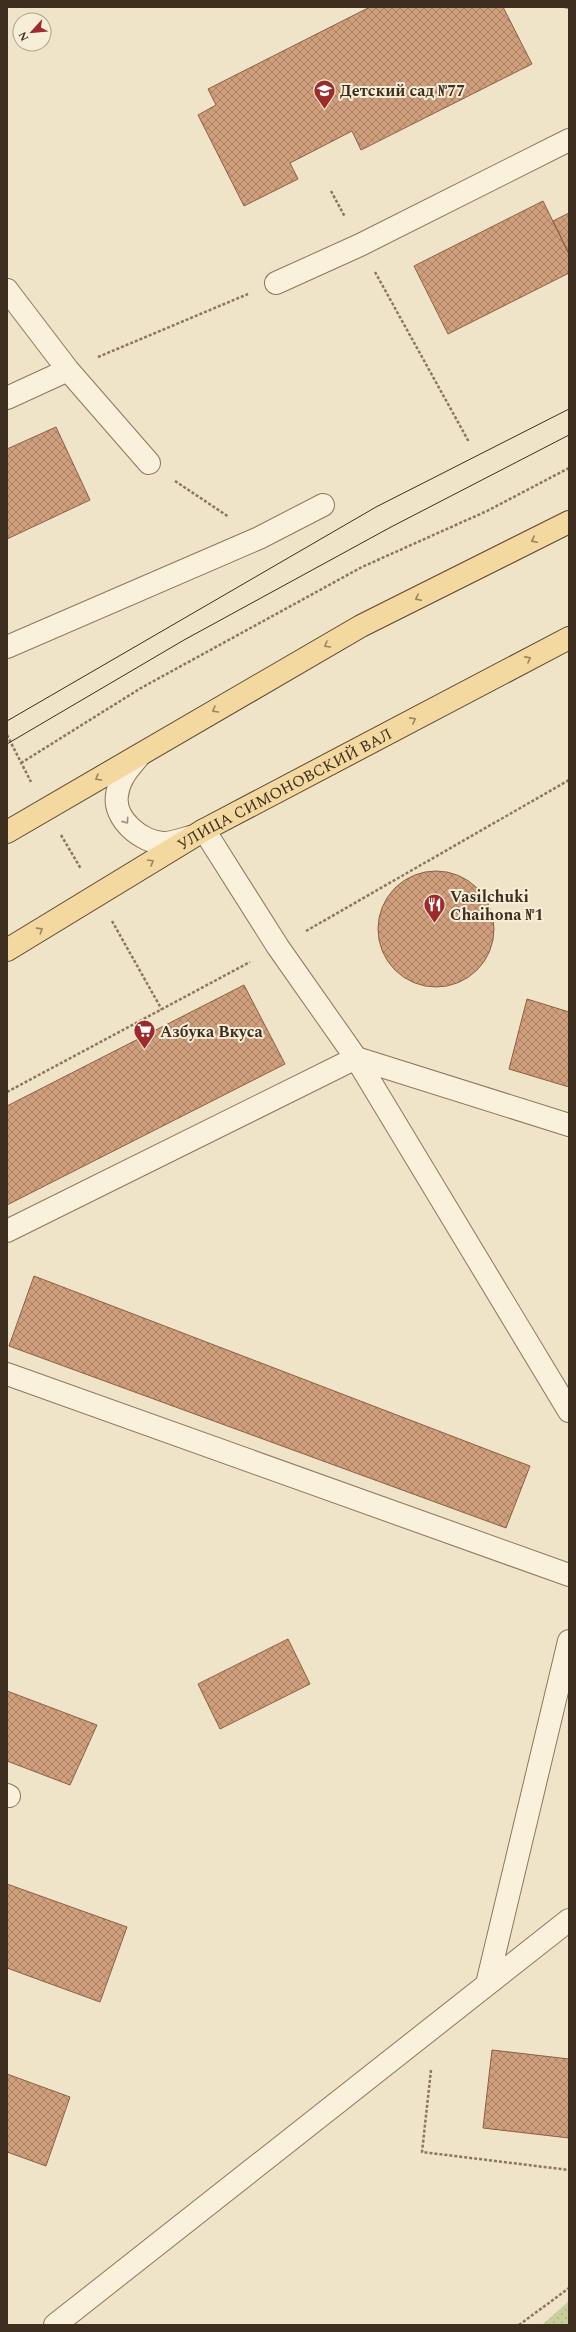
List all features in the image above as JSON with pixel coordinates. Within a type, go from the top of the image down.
[{"type":"main road","points":[[7,832],[361,626],[569,522]]},
{"type":"main road","name":"УЛИЦА СИМОНОВСКИЙ ВАЛ","points":[[7,950],[199,833],[569,638]]},
{"type":"street","points":[[276,283],[360,245],[569,140]]},
{"type":"street","points":[[7,290],[68,370],[149,463]]},
{"type":"street","points":[[7,398],[68,370]]},
{"type":"street","points":[[7,647],[259,538],[323,505]]},
{"type":"street","points":[[144,752],[122,776],[116,796],[120,814],[131,829],[144,838],[164,843],[199,833],[356,1058],[569,1411]]},
{"type":"street","points":[[7,1231],[356,1058],[569,1125]]},
{"type":"street","points":[[7,1374],[569,1575]]},
{"type":"street","points":[[487,1984],[569,1641]]},
{"type":"street","points":[[56,2325],[569,1920]]},
{"type":"path","points":[[565,7],[569,8]]},
{"type":"path","points":[[331,191],[338,204]]},
{"type":"path","points":[[360,245],[469,442]]},
{"type":"path","points":[[68,370],[276,283]]},
{"type":"path","points":[[149,463],[259,538]]},
{"type":"path","points":[[21,763],[141,688],[362,567],[487,511],[569,468]]},
{"type":"path","points":[[435,2025],[422,2152],[569,2170]]},
{"type":"path","points":[[519,2325],[569,2288]]},
{"type":"green space","points":[[569,2301],[569,2325],[542,2325]]},
{"type":"building","name":"Детский сад №77","points":[[370,7],[503,7],[532,64],[361,150],[352,131],[290,163],[298,179],[244,206],[198,115],[216,105],[208,89]]},
{"type":"building","points":[[543,201],[569,254],[569,273],[448,334],[414,266]]},
{"type":"building","points":[[569,213],[569,254],[553,221]]},
{"type":"building","points":[[56,427],[90,500],[7,539],[7,449]]},
{"type":"building","points":[[436,871],[458,875],[468,880],[477,888],[485,897],[490,907],[494,929],[490,951],[485,961],[477,970],[468,978],[458,983],[436,987],[414,983],[404,978],[395,970],[387,961],[382,951],[378,929],[382,907],[387,897],[395,888],[404,880],[414,875]]},
{"type":"building","points":[[244,985],[285,1064],[7,1205],[7,1106]]},
{"type":"building","points":[[527,999],[569,1012],[569,1087],[509,1069]]},
{"type":"building","points":[[34,1276],[530,1466],[506,1528],[9,1346]]},
{"type":"building","points":[[288,1639],[310,1684],[220,1729],[198,1684]]},
{"type":"building","points":[[7,1691],[97,1725],[70,1785],[7,1761]]},
{"type":"building","points":[[7,1884],[127,1927],[100,2002],[7,1968]]},
{"type":"building","points":[[492,2050],[569,2059],[569,2138],[483,2128]]},
{"type":"building","points":[[7,2074],[70,2097],[46,2166],[7,2152]]},
{"type":"tram line","points":[[7,721],[376,507],[569,409]]},
{"type":"tram line","points":[[7,744],[184,640],[391,527],[569,435]]},
{"type":"place","name":"Детский сад №77","points":[[324,110]]},
{"type":"place","name":"Vasilchuki Chaihona №1","points":[[435,924]]},
{"type":"place","name":"Азбука Вкуса","points":[[144,1050]]}]
